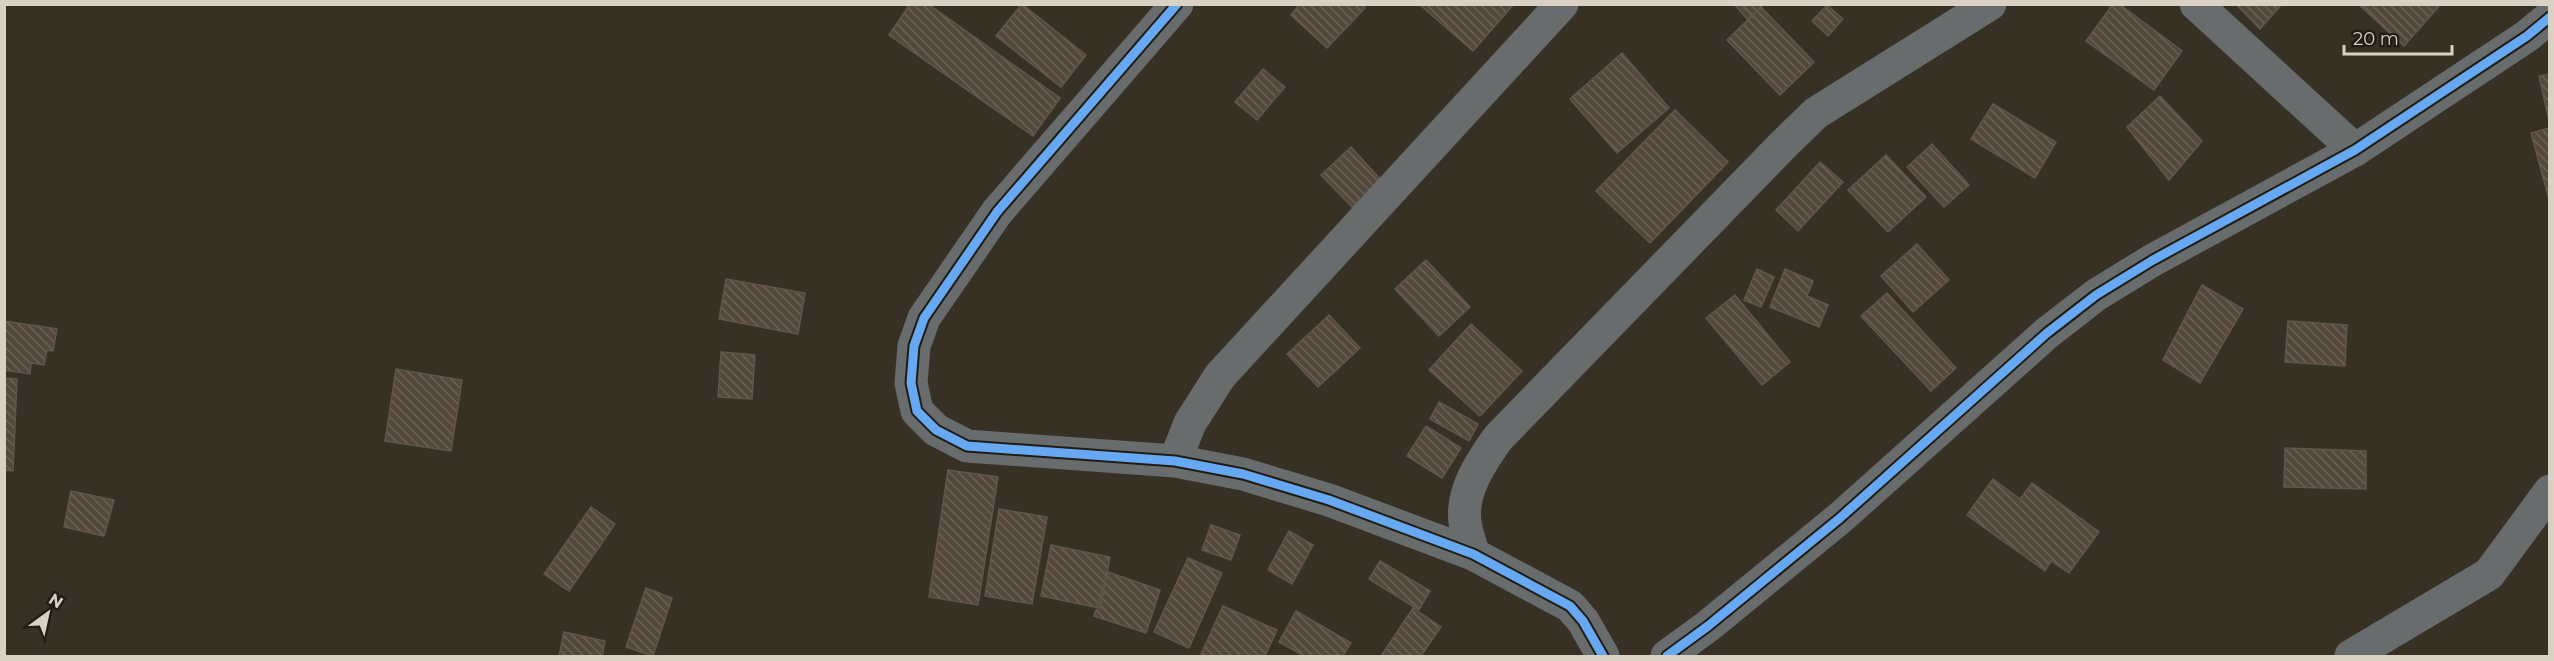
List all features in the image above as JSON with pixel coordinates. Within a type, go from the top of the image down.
[{"type":"street","points":[[1177,4],[997,212],[924,318],[914,346],[911,383],[917,411],[936,430],[967,446],[1174,461],[1243,474],[1329,500],[1473,554],[1570,606],[1583,621],[1603,657]]},
{"type":"street","points":[[1174,461],[1190,423],[1220,376],[1562,4]]},
{"type":"street","points":[[1473,554],[1464,521],[1466,496],[1483,458],[1498,438],[1816,113],[1990,4]]},
{"type":"street","points":[[2196,4],[2355,150]]},
{"type":"street","points":[[1667,657],[1840,518],[2047,333],[2096,296],[2153,260],[2355,150],[2527,36],[2550,17]]},
{"type":"street","points":[[2351,657],[2489,574],[2550,490]]},
{"type":"building","points":[[910,4],[928,4],[1060,98],[1033,136],[889,35]]},
{"type":"building","points":[[1022,4],[1086,55],[1061,87],[996,36]]},
{"type":"building","points":[[1300,4],[1362,4],[1365,8],[1327,48],[1291,15]]},
{"type":"building","points":[[1419,4],[1514,4],[1473,51]]},
{"type":"building","points":[[1734,4],[1764,4],[1748,20]]},
{"type":"building","points":[[2113,4],[2119,4],[2182,51],[2154,90],[2086,41]]},
{"type":"building","points":[[2236,4],[2282,4],[2260,29]]},
{"type":"building","points":[[2358,4],[2441,4],[2404,46]]},
{"type":"building","points":[[1827,5],[1843,19],[1828,36],[1812,21]]},
{"type":"building","points":[[1761,7],[1814,62],[1780,95],[1727,40]]},
{"type":"building","points":[[1622,53],[1669,108],[1617,153],[1570,99]]},
{"type":"building","points":[[1263,69],[1285,87],[1257,120],[1235,102]]},
{"type":"building","points":[[2550,74],[2550,121],[2549,121],[2539,76]]},
{"type":"building","points":[[2160,96],[2202,141],[2169,180],[2127,127]]},
{"type":"building","points":[[1993,104],[2056,142],[2035,178],[1971,139]]},
{"type":"building","points":[[1675,110],[1728,162],[1650,243],[1596,191]]},
{"type":"building","points":[[2550,128],[2550,203],[2531,133]]},
{"type":"building","points":[[1932,144],[1969,185],[1944,207],[1907,167]]},
{"type":"building","points":[[1351,147],[1381,180],[1352,207],[1321,175]]},
{"type":"building","points":[[1886,155],[1926,197],[1888,232],[1848,190]]},
{"type":"building","points":[[1820,162],[1843,182],[1798,231],[1776,210]]},
{"type":"building","points":[[1917,244],[1949,280],[1913,312],[1881,276]]},
{"type":"building","points":[[1426,260],[1470,307],[1439,336],[1395,289]]},
{"type":"building","points":[[1757,269],[1774,277],[1761,307],[1744,300]]},
{"type":"building","points":[[1785,269],[1813,281],[1807,296],[1828,305],[1819,327],[1770,307]]},
{"type":"building","points":[[726,279],[805,293],[798,334],[719,319]]},
{"type":"building","points":[[2202,285],[2243,309],[2200,383],[2163,360]]},
{"type":"building","points":[[1887,293],[1956,368],[1931,391],[1861,316]]},
{"type":"building","points":[[1735,295],[1790,362],[1762,385],[1706,318]]},
{"type":"building","points":[[1329,315],[1360,348],[1318,387],[1287,354]]},
{"type":"building","points":[[4,321],[57,329],[53,351],[47,350],[44,365],[31,363],[30,374],[4,370]]},
{"type":"building","points":[[2288,321],[2347,325],[2345,366],[2285,362]]},
{"type":"building","points":[[1471,324],[1522,371],[1480,416],[1429,370]]},
{"type":"building","points":[[721,352],[755,355],[752,399],[718,397]]},
{"type":"building","points":[[396,369],[462,380],[451,451],[385,441]]},
{"type":"building","points":[[4,378],[17,379],[13,471],[4,470]]},
{"type":"building","points":[[1439,402],[1478,424],[1469,441],[1430,419]]},
{"type":"building","points":[[1426,426],[1461,448],[1442,478],[1407,456]]},
{"type":"building","points":[[2285,448],[2366,451],[2366,489],[2284,487]]},
{"type":"building","points":[[948,470],[998,477],[978,605],[929,597]]},
{"type":"building","points":[[1993,479],[2020,499],[2032,483],[2099,532],[2069,573],[2051,561],[2045,571],[1967,515]]},
{"type":"building","points":[[71,491],[114,500],[104,536],[64,527]]},
{"type":"building","points":[[591,507],[615,524],[569,591],[544,574]]},
{"type":"building","points":[[999,509],[1047,517],[1032,604],[985,596]]},
{"type":"building","points":[[1211,525],[1240,535],[1231,560],[1202,550]]},
{"type":"building","points":[[1289,531],[1313,545],[1292,584],[1268,570]]},
{"type":"building","points":[[1051,545],[1110,557],[1100,608],[1041,596]]},
{"type":"building","points":[[1188,558],[1222,573],[1189,648],[1154,632]]},
{"type":"building","points":[[1380,561],[1430,591],[1419,610],[1369,579]]},
{"type":"building","points":[[1108,572],[1160,590],[1146,633],[1094,616]]},
{"type":"building","points":[[646,588],[672,598],[653,656],[626,647]]},
{"type":"building","points":[[1223,606],[1277,630],[1265,656],[1206,656],[1201,654]]},
{"type":"building","points":[[1413,608],[1441,627],[1421,656],[1381,656]]},
{"type":"building","points":[[1296,611],[1351,643],[1343,656],[1304,656],[1279,642]]},
{"type":"building","points":[[564,632],[605,641],[602,656],[559,656]]},
{"type":"cycle path","points":[[1177,4],[997,212],[924,318],[914,346],[911,383],[917,411],[936,430],[967,446],[1175,461],[1243,474],[1329,500],[1473,554],[1570,606],[1583,621],[1603,656]]},
{"type":"cycle path","points":[[1667,656],[1708,626],[1840,518],[2047,333],[2096,295],[2153,260],[2355,150],[2527,36],[2550,17]]}]
